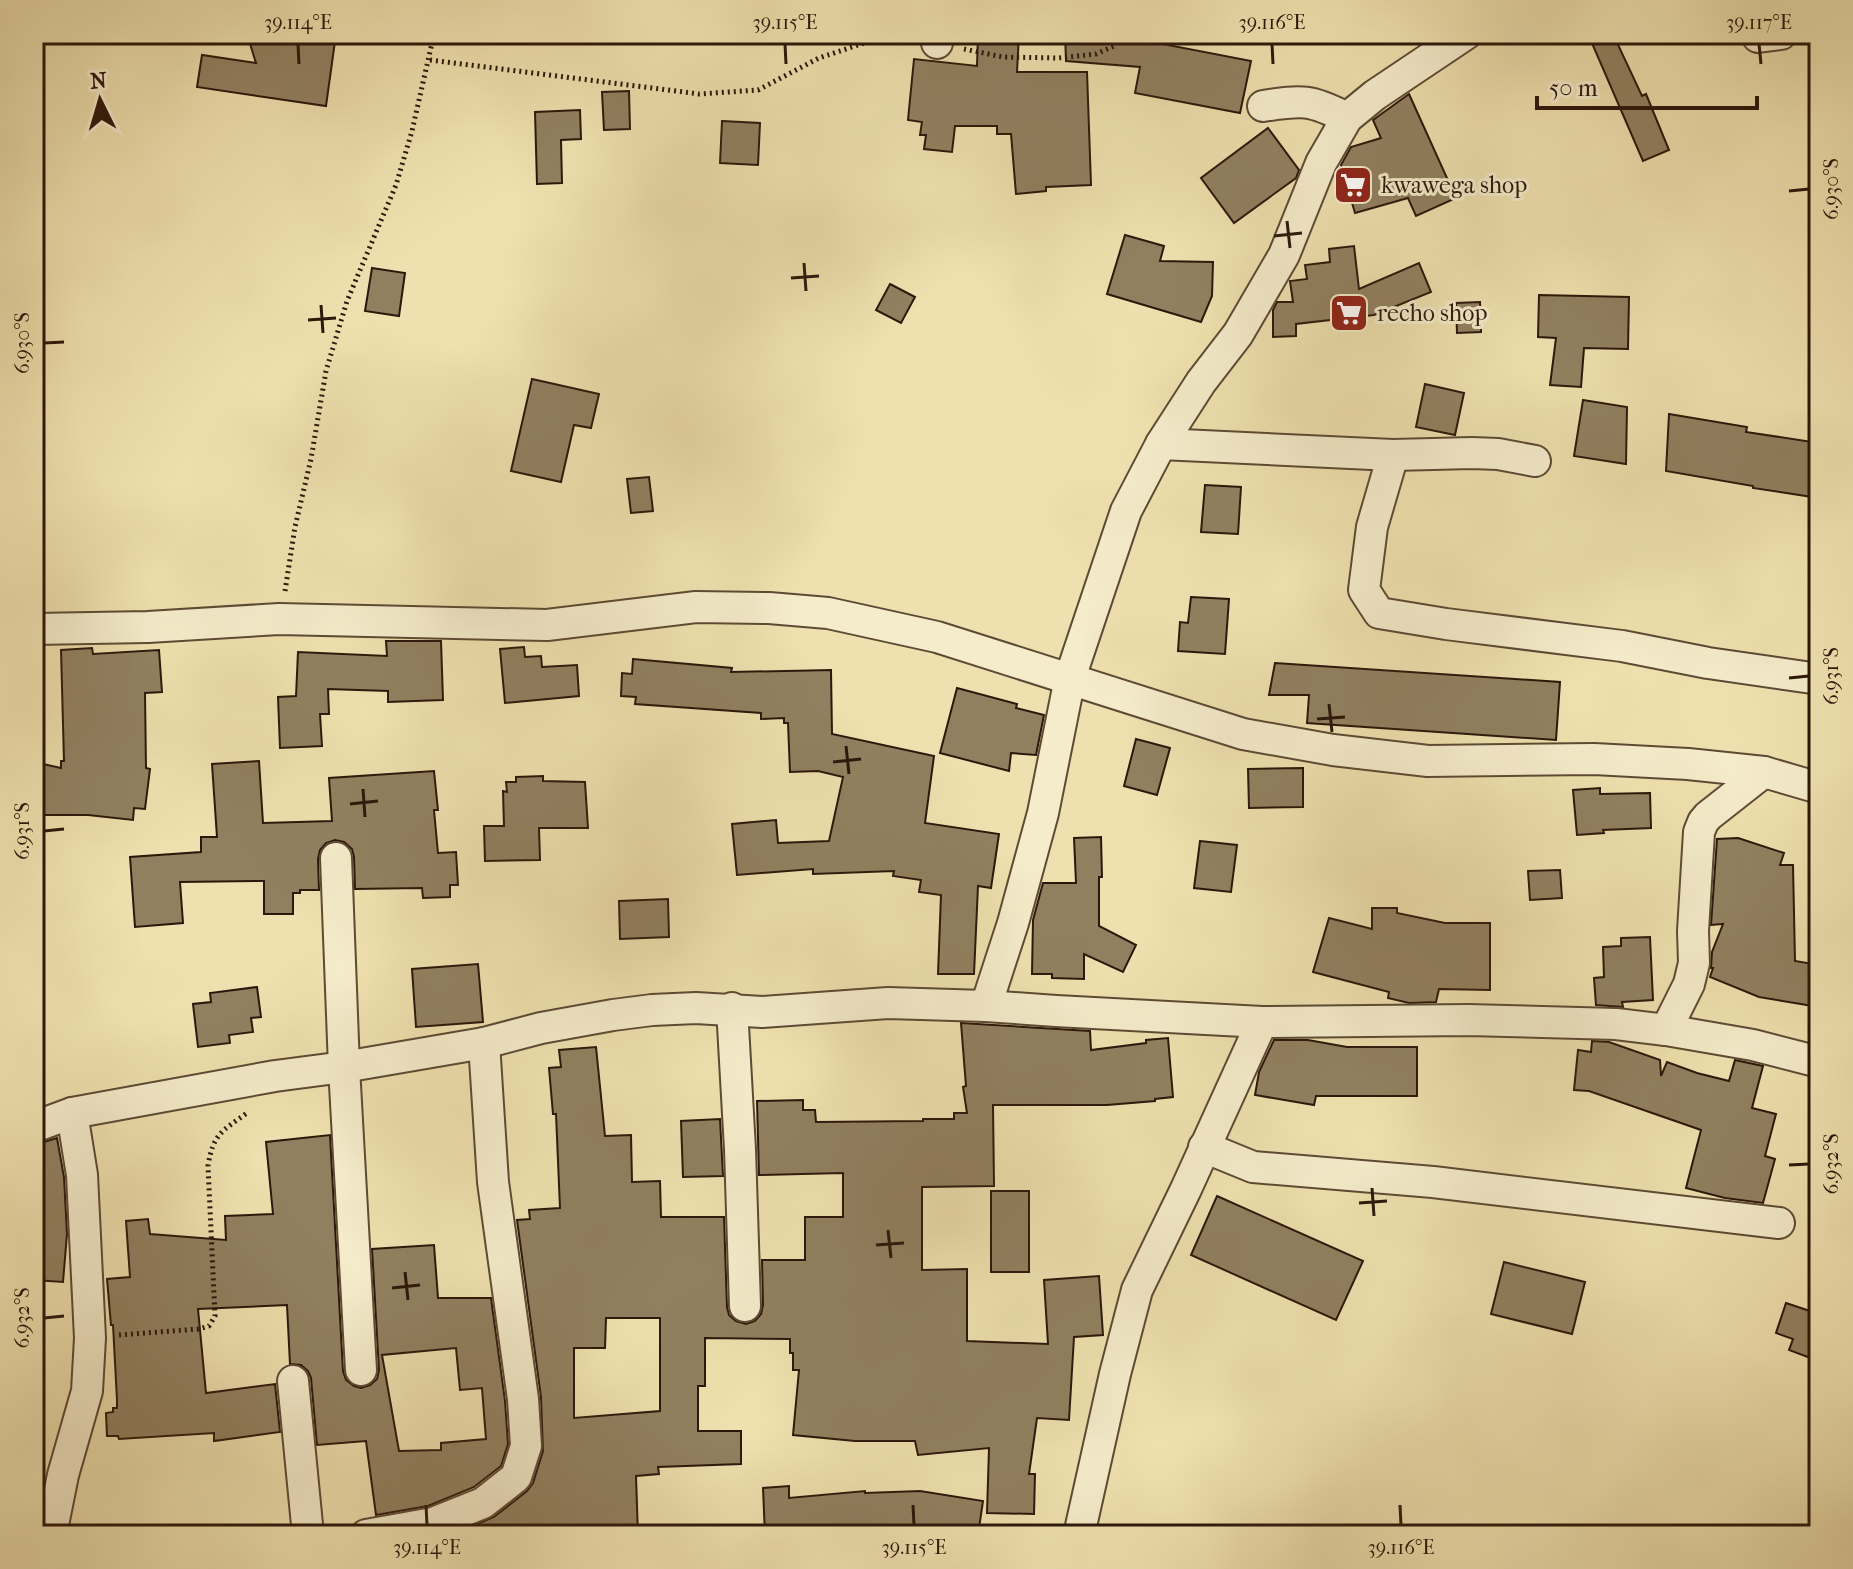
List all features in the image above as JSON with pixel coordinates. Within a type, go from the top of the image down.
[{"type":"street","points":[[986,1006],[1043,813],[1070,678],[1126,511],[1161,444],[1201,382],[1238,334],[1284,255],[1321,163],[1347,118],[1375,95],[1466,34]]},
{"type":"street","points":[[1263,106],[1300,100],[1322,105],[1347,118]]},
{"type":"street","points":[[1161,444],[1393,455],[1498,454],[1535,461]]},
{"type":"street","points":[[1393,455],[1372,527],[1364,590],[1379,613],[1622,646],[1708,663],[1819,679]]},
{"type":"street","points":[[34,629],[148,627],[279,619],[547,625],[696,607],[828,613],[937,637],[1243,734],[1333,750],[1428,761],[1594,759],[1688,764],[1764,772],[1819,788]]},
{"type":"street","points":[[1666,1030],[1689,984],[1694,963],[1699,832],[1708,816],[1764,772]]},
{"type":"street","points":[[336,858],[361,1370]]},
{"type":"street","points":[[34,1127],[72,1113],[275,1076],[484,1043],[541,1028],[613,1015],[696,1008],[762,1012],[888,1003],[1262,1022],[1452,1020],[1616,1024],[1753,1045],[1819,1062]]},
{"type":"street","points":[[732,1008],[745,1306]]},
{"type":"street","points":[[1079,1535],[1137,1290],[1262,1022]]},
{"type":"street","points":[[366,1535],[433,1523],[483,1503],[516,1477],[526,1446],[523,1399],[493,1182],[484,1043]]},
{"type":"street","points":[[51,1535],[63,1475],[87,1391],[90,1338],[82,1175],[72,1113]]},
{"type":"street","points":[[1204,1147],[1253,1167],[1433,1182],[1779,1223]]},
{"type":"street","points":[[293,1381],[308,1535]]},
{"type":"path","points":[[279,619],[326,371],[347,301],[396,185],[430,60],[434,34]]},
{"type":"path","points":[[430,60],[699,94],[758,90],[819,58],[892,37],[937,38],[1003,57],[1058,58],[1096,54],[1114,46],[1121,34]]},
{"type":"path","points":[[90,1338],[209,1326],[215,1316],[208,1166],[211,1147],[216,1137],[249,1111]]},
{"type":"building","points":[[247,34],[336,34],[326,106],[197,87],[202,55],[256,63]]},
{"type":"building","points":[[978,34],[1019,34],[1017,72],[1087,72],[1091,185],[1046,187],[1046,191],[1016,194],[1011,134],[997,134],[997,126],[955,126],[952,152],[924,149],[926,135],[920,135],[922,122],[908,120],[914,59],[977,66]]},
{"type":"building","points":[[1065,34],[1142,34],[1142,40],[1251,61],[1240,113],[1135,93],[1140,67],[1066,61]]},
{"type":"building","points":[[1588,34],[1613,34],[1642,96],[1646,94],[1669,150],[1643,161]]},
{"type":"building","points":[[629,91],[630,129],[604,130],[602,92]]},
{"type":"building","points":[[1409,94],[1456,198],[1416,216],[1408,198],[1355,213],[1341,165],[1351,147],[1381,138],[1373,120]]},
{"type":"building","points":[[580,110],[581,139],[561,140],[562,183],[537,184],[535,112]]},
{"type":"building","points":[[722,121],[760,123],[758,165],[720,163]]},
{"type":"building","points":[[1268,128],[1299,170],[1296,178],[1234,223],[1201,178]]},
{"type":"building","points":[[1125,235],[1164,246],[1160,261],[1213,262],[1212,296],[1201,322],[1107,294]]},
{"type":"building","points":[[1354,246],[1359,289],[1419,263],[1431,292],[1374,315],[1296,324],[1296,336],[1273,337],[1273,310],[1277,302],[1293,302],[1290,281],[1307,279],[1305,265],[1330,262],[1329,249]]},
{"type":"building","points":[[372,268],[405,273],[399,316],[365,311]]},
{"type":"building","points":[[890,284],[915,297],[901,323],[876,310]]},
{"type":"building","points":[[1539,295],[1629,297],[1628,349],[1584,348],[1581,387],[1550,385],[1556,338],[1538,337]]},
{"type":"building","points":[[1480,302],[1481,332],[1457,333],[1456,303]]},
{"type":"building","points":[[532,379],[599,394],[591,428],[574,425],[561,482],[511,471]]},
{"type":"building","points":[[1425,384],[1464,393],[1455,435],[1416,427]]},
{"type":"building","points":[[1583,400],[1627,407],[1626,464],[1574,456]]},
{"type":"building","points":[[1669,414],[1747,427],[1746,432],[1819,443],[1819,498],[1666,471]]},
{"type":"building","points":[[649,477],[653,511],[631,513],[627,479]]},
{"type":"building","points":[[1205,485],[1241,487],[1238,534],[1201,532]]},
{"type":"building","points":[[1191,597],[1229,599],[1225,654],[1178,651],[1180,622],[1188,623]]},
{"type":"building","points":[[386,641],[441,641],[443,700],[388,702],[388,691],[328,689],[329,714],[320,714],[322,746],[280,748],[278,697],[296,696],[298,652],[387,656]]},
{"type":"building","points":[[524,647],[525,657],[541,656],[542,667],[577,665],[579,696],[505,703],[500,649]]},
{"type":"building","points":[[92,648],[93,654],[159,650],[162,692],[145,693],[146,768],[150,769],[145,809],[134,808],[133,820],[88,815],[34,815],[34,762],[61,768],[61,761],[64,761],[61,650]]},
{"type":"building","points":[[633,659],[732,668],[731,672],[831,670],[832,734],[934,756],[925,823],[999,834],[991,888],[978,886],[974,974],[938,974],[941,895],[919,892],[921,880],[893,876],[894,871],[813,874],[813,869],[737,875],[732,824],[776,820],[778,843],[829,841],[843,777],[818,771],[790,772],[788,723],[784,723],[784,718],[761,719],[761,713],[635,704],[636,697],[621,696],[622,673],[632,674]]},
{"type":"building","points":[[1275,663],[1560,682],[1556,740],[1307,723],[1309,695],[1269,695]]},
{"type":"building","points":[[957,688],[1017,704],[1016,708],[1044,715],[1036,755],[1011,753],[1009,771],[940,753]]},
{"type":"building","points":[[1136,739],[1170,748],[1157,795],[1124,786]]},
{"type":"building","points":[[259,761],[263,823],[332,821],[329,778],[434,771],[438,853],[456,852],[458,885],[450,885],[450,897],[423,898],[422,888],[355,889],[352,849],[344,842],[335,840],[326,843],[320,850],[319,890],[293,893],[293,914],[264,914],[264,881],[180,882],[183,923],[135,927],[130,857],[201,852],[201,837],[217,837],[212,764]]},
{"type":"building","points":[[1303,768],[1303,807],[1249,808],[1248,769]]},
{"type":"building","points":[[543,776],[543,781],[585,782],[588,828],[539,828],[540,860],[485,861],[484,826],[504,826],[503,791],[507,792],[506,782],[516,782],[516,777]]},
{"type":"building","points":[[1600,788],[1600,794],[1650,793],[1651,828],[1603,830],[1604,833],[1577,835],[1573,790]]},
{"type":"building","points":[[1101,837],[1099,926],[1136,945],[1123,972],[1084,954],[1084,979],[1032,974],[1033,920],[1043,883],[1076,883],[1074,838]]},
{"type":"building","points":[[1738,838],[1784,853],[1780,865],[1793,865],[1795,961],[1819,965],[1819,1007],[1759,997],[1710,977],[1712,952],[1723,924],[1711,925],[1717,839]]},
{"type":"building","points":[[1200,841],[1237,845],[1231,892],[1194,888]]},
{"type":"building","points":[[1560,870],[1562,898],[1530,900],[1528,871]]},
{"type":"building","points":[[668,899],[669,937],[620,939],[619,901]]},
{"type":"building","points":[[1372,908],[1397,908],[1397,913],[1445,923],[1490,923],[1490,990],[1439,989],[1436,1002],[1409,1003],[1388,998],[1389,992],[1313,972],[1329,918],[1372,929]]},
{"type":"building","points":[[1650,937],[1653,1000],[1622,1002],[1623,1007],[1596,1005],[1594,978],[1604,977],[1603,947],[1621,946],[1621,938]]},
{"type":"building","points":[[478,964],[483,1022],[416,1027],[412,969]]},
{"type":"building","points":[[257,987],[261,1017],[251,1018],[253,1032],[229,1035],[230,1043],[198,1047],[193,1004],[211,1002],[210,993]]},
{"type":"building","points":[[961,1023],[1090,1031],[1091,1050],[1168,1038],[1173,1097],[1107,1105],[993,1105],[994,1186],[922,1187],[922,1270],[967,1269],[967,1341],[1048,1344],[1044,1280],[1099,1276],[1103,1335],[1074,1337],[1069,1420],[1037,1418],[1029,1474],[1035,1474],[1034,1514],[987,1513],[989,1448],[918,1455],[915,1441],[855,1441],[793,1435],[799,1370],[793,1370],[790,1339],[705,1338],[705,1386],[698,1386],[698,1431],[741,1431],[741,1464],[658,1467],[659,1474],[636,1476],[638,1535],[451,1535],[494,1517],[527,1491],[533,1483],[543,1451],[541,1397],[517,1220],[530,1219],[529,1210],[560,1208],[556,1114],[553,1114],[549,1068],[561,1067],[559,1050],[596,1047],[605,1136],[631,1135],[632,1182],[660,1181],[661,1217],[724,1217],[727,1307],[729,1315],[746,1324],[755,1321],[761,1314],[762,1260],[805,1260],[805,1217],[843,1217],[843,1173],[759,1175],[757,1101],[803,1100],[803,1110],[815,1110],[816,1122],[954,1119],[954,1113],[967,1113],[963,1087],[966,1086]],"holes":[[[606,1318],[660,1318],[660,1411],[574,1418],[574,1348],[605,1348]]]},
{"type":"building","points":[[1274,1040],[1308,1040],[1347,1047],[1417,1047],[1417,1096],[1316,1096],[1314,1105],[1255,1095],[1259,1072]]},
{"type":"building","points":[[1592,1041],[1609,1042],[1660,1060],[1661,1076],[1667,1062],[1729,1081],[1735,1060],[1763,1066],[1752,1108],[1776,1114],[1765,1156],[1775,1159],[1763,1203],[1686,1188],[1701,1130],[1589,1091],[1574,1090],[1578,1050],[1591,1052]]},
{"type":"building","points":[[720,1119],[723,1176],[683,1177],[681,1121]]},
{"type":"building","points":[[330,1135],[343,1371],[346,1380],[354,1386],[361,1388],[370,1385],[377,1379],[379,1370],[372,1249],[434,1245],[438,1298],[491,1298],[508,1444],[501,1466],[474,1487],[428,1506],[376,1515],[366,1441],[317,1445],[311,1378],[301,1365],[290,1364],[287,1305],[198,1309],[206,1393],[275,1384],[280,1432],[214,1441],[214,1433],[119,1439],[118,1436],[107,1436],[106,1413],[117,1408],[117,1400],[107,1279],[130,1277],[126,1221],[148,1219],[150,1234],[226,1240],[225,1216],[273,1214],[266,1142]],"holes":[[[456,1348],[460,1390],[482,1388],[486,1439],[441,1443],[441,1450],[399,1451],[382,1355]]]},
{"type":"building","points":[[57,1138],[64,1177],[67,1234],[63,1282],[34,1280],[34,1145]]},
{"type":"building","points":[[991,1191],[1029,1191],[1029,1272],[991,1272]]},
{"type":"building","points":[[1217,1196],[1363,1261],[1336,1320],[1191,1255]]},
{"type":"building","points":[[1504,1262],[1585,1282],[1572,1334],[1491,1314]]},
{"type":"building","points":[[1786,1303],[1819,1314],[1819,1344],[1813,1359],[1789,1350],[1793,1339],[1776,1333]]},
{"type":"building","points":[[789,1486],[789,1498],[865,1491],[920,1491],[983,1501],[978,1535],[878,1535],[878,1529],[812,1535],[765,1535],[763,1488]]},
{"type":"place","name":"kwawega shop","points":[[1353,185]]},
{"type":"place","name":"recho shop","points":[[1349,313]]}]
